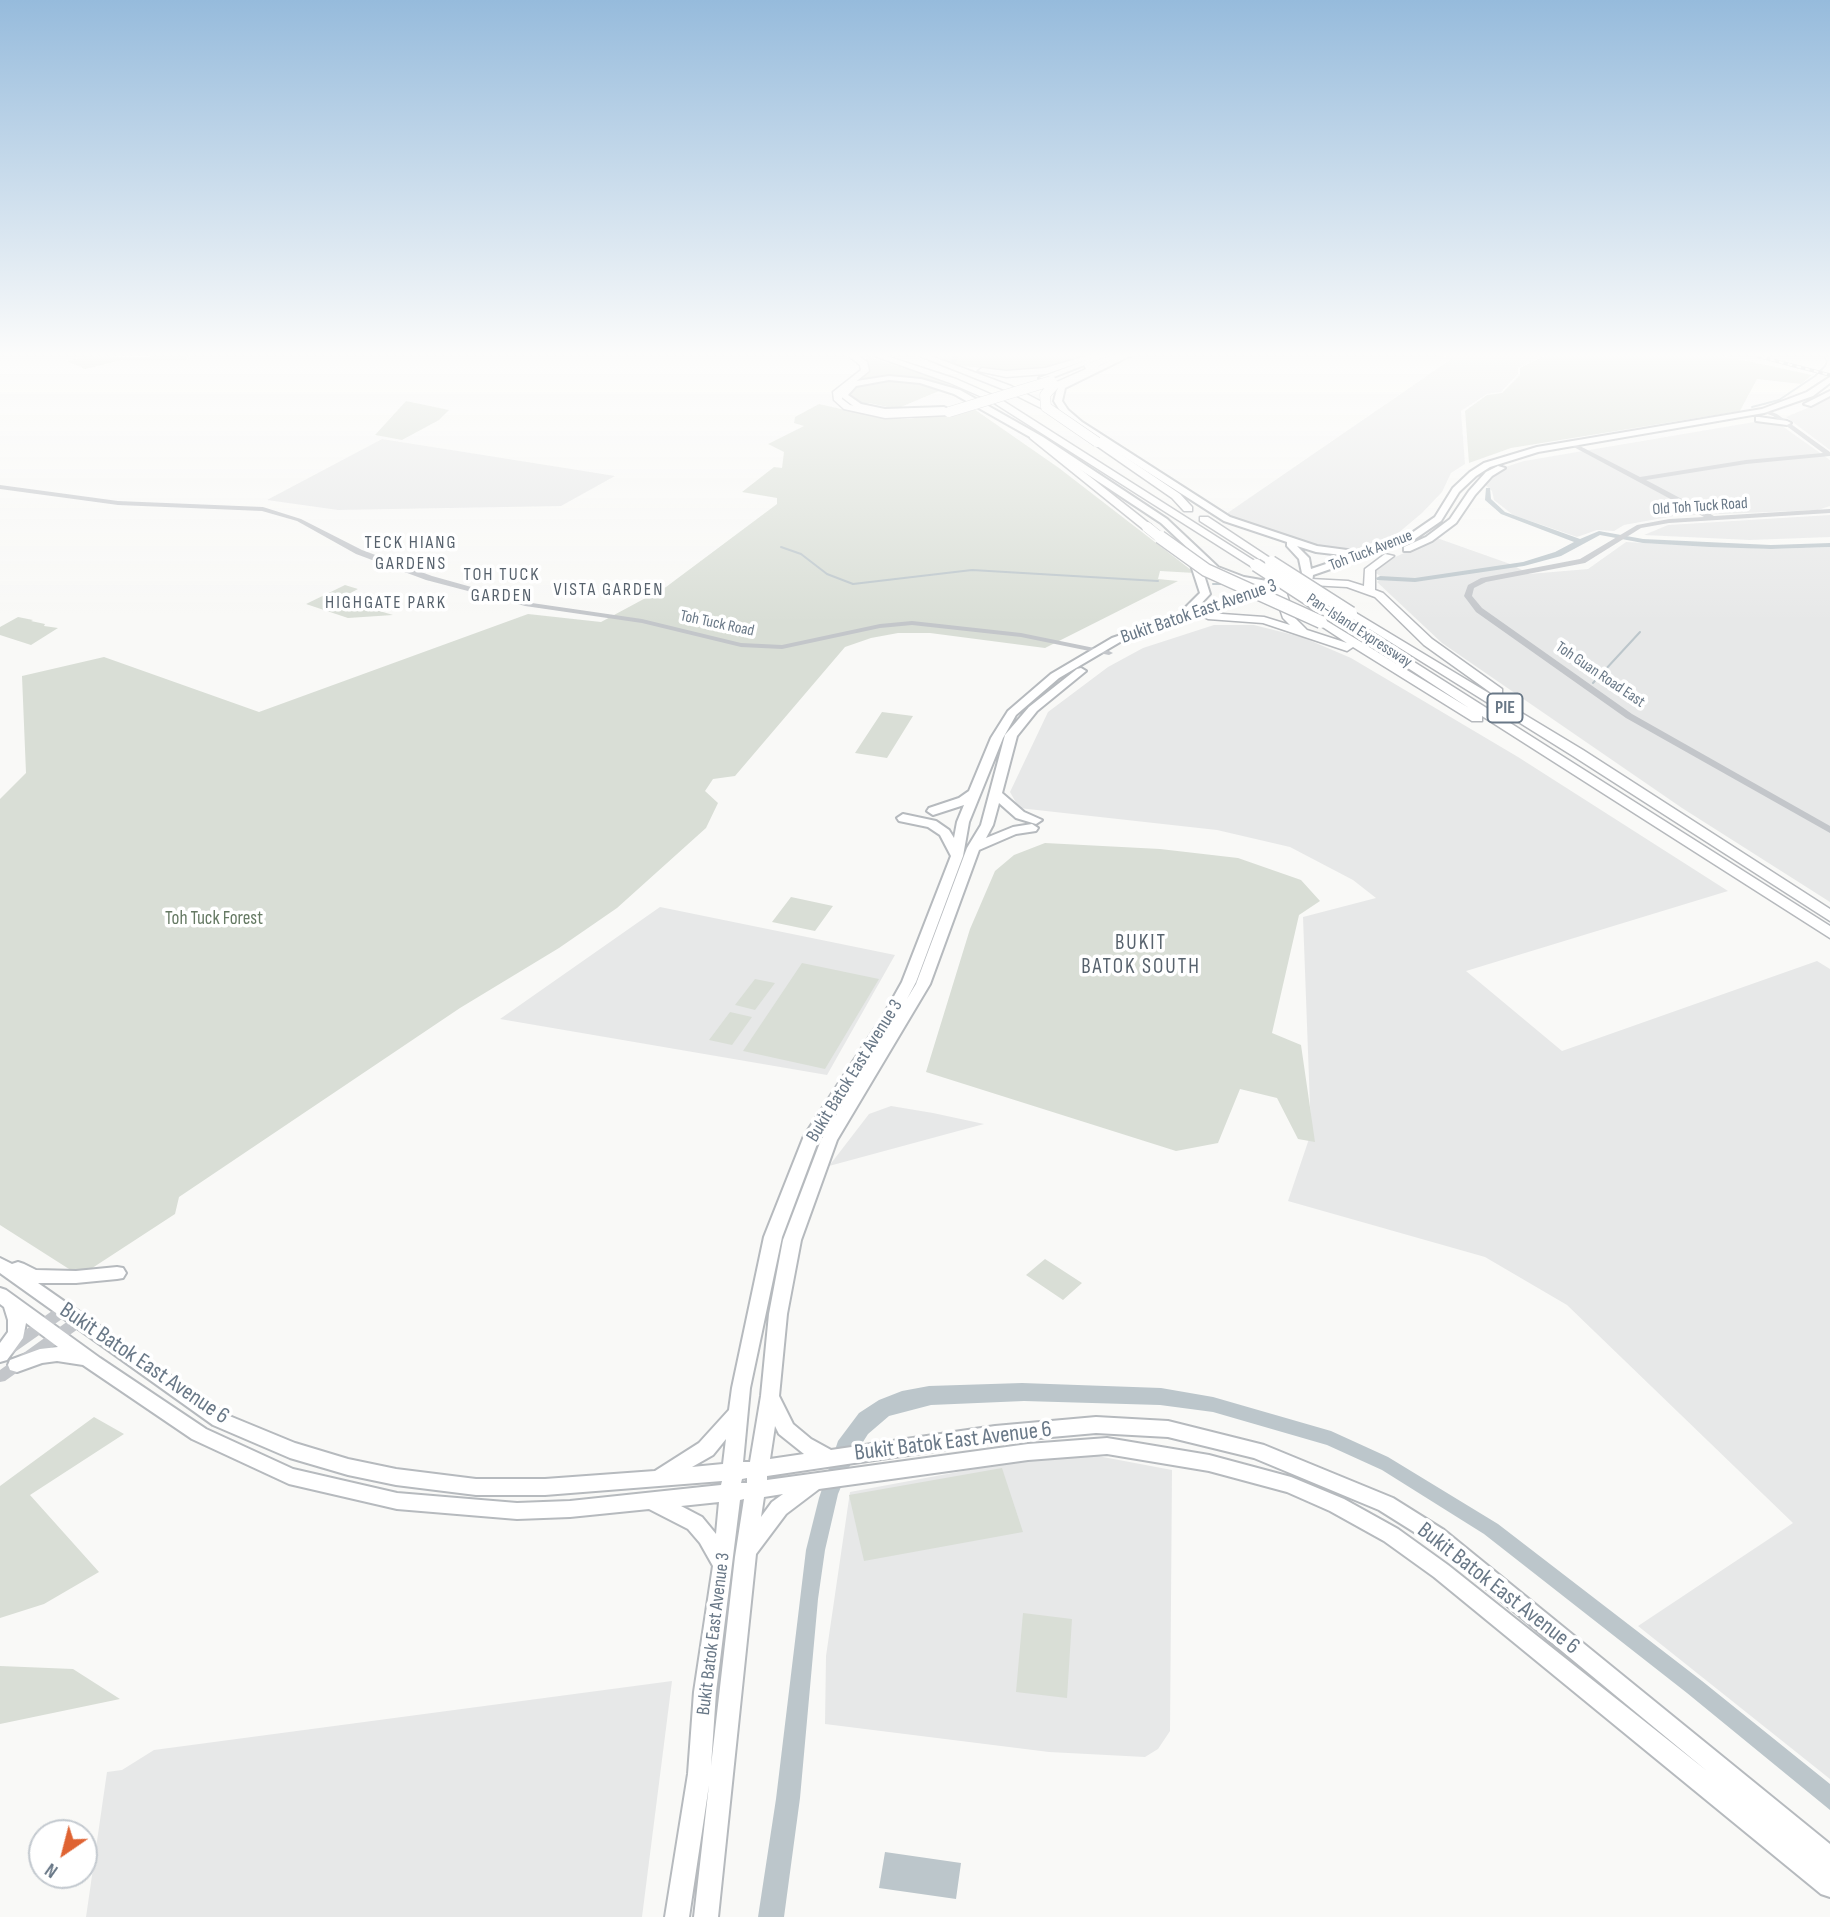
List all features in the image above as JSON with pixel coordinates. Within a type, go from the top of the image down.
[{"type":"highway","points":[[1050,444],[1186,558],[1206,570],[1321,622],[1450,704],[1560,762]]},
{"type":"highway","points":[[1053,444],[1136,502]]},
{"type":"highway","name":"Pan-Island Expressway","points":[[1056,444],[1256,565],[1830,933]]},
{"type":"highway","name":"Pan-Island Expressway","points":[[1084,444],[1658,804],[1830,916]]},
{"type":"highway","points":[[1101,444],[1176,496],[1188,509]]},
{"type":"highway","points":[[1369,590],[1370,569],[1389,556]]},
{"type":"highway","points":[[1301,580],[1339,582],[1369,590],[1385,600],[1447,657],[1658,804]]},
{"type":"highway","points":[[1279,589],[1289,618],[1310,633]]},
{"type":"highway","points":[[1208,616],[1252,618],[1310,633],[1387,664]]},
{"type":"main road","points":[[1111,444],[1222,516],[1280,538],[1325,551],[1351,554],[1376,552]]},
{"type":"main road","name":"Toh Tuck Avenue","points":[[1301,580],[1409,539],[1431,525],[1443,513],[1456,490],[1487,465],[1537,450],[1586,444]]},
{"type":"main road","name":"Toh Tuck Avenue","points":[[1301,580],[1415,547],[1447,527],[1481,483],[1501,468],[1577,446]]},
{"type":"main road","points":[[1136,502],[1174,529],[1205,562],[1231,577],[1279,589]]},
{"type":"main road","points":[[1280,538],[1304,558],[1301,580]]},
{"type":"main road","points":[[1180,617],[1198,604],[1205,594],[1203,581],[1190,548]]},
{"type":"main road","name":"Bukit Batok East Avenue 3","points":[[706,1917],[712,1840],[746,1557],[770,1396],[778,1314],[792,1240],[820,1158],[923,984],[965,852],[963,822],[997,737],[1012,713],[1055,676],[1099,654],[1301,580]]},
{"type":"main road","name":"Bukit Batok East Avenue 3","points":[[677,1917],[699,1774],[713,1625],[723,1565],[741,1388],[765,1265],[812,1136],[909,982],[965,852],[987,825],[1004,755],[1016,727],[1068,679],[1127,636],[1180,617],[1279,589]]},
{"type":"main road","points":[[933,810],[963,801],[977,791]]},
{"type":"main road","points":[[903,818],[932,824],[965,852],[1000,835],[1034,824],[995,793]]},
{"type":"main road","points":[[0,1264],[8,1263],[33,1276],[76,1277],[117,1273]]},
{"type":"main road","name":"Bukit Batok East Avenue 6","points":[[0,1264],[220,1420],[290,1450],[348,1467],[396,1477],[476,1487],[545,1487],[655,1479],[758,1469],[1007,1433],[1096,1425],[1168,1429],[1257,1451],[1386,1504],[1437,1536],[1830,1859]]},
{"type":"main road","points":[[0,1355],[17,1333],[17,1320],[6,1299]]},
{"type":"main road","name":"Bukit Batok East Avenue 6","points":[[6,1299],[93,1363],[199,1434],[267,1468],[323,1485],[397,1501],[517,1511],[654,1502],[1028,1452],[1107,1446],[1209,1463],[1291,1485],[1337,1505],[1391,1535],[1441,1571],[1830,1885]]},
{"type":"main road","points":[[17,1365],[40,1356],[57,1354],[70,1355],[93,1363]]},
{"type":"main road","points":[[770,1396],[786,1429],[804,1445],[830,1458]]},
{"type":"main road","points":[[655,1479],[706,1449],[738,1412]]},
{"type":"main road","points":[[746,1557],[758,1534],[779,1508],[795,1494],[821,1481]]},
{"type":"main road","points":[[654,1502],[695,1523],[708,1537],[723,1565]]},
{"type":"street","points":[[1577,446],[1712,518]]},
{"type":"street","points":[[1641,479],[1746,462],[1830,454]]},
{"type":"street","name":"Toh Tuck Road","points":[[0,488],[144,509],[260,512],[292,522],[359,552],[429,578],[525,604],[642,621],[741,645],[782,647],[880,625],[912,623],[1021,635],[1099,654]]},
{"type":"street","name":"Old Toh Tuck Road","points":[[1582,561],[1639,526],[1659,522],[1830,511]]},
{"type":"street","name":"Toh Guan Road East","points":[[1582,561],[1483,580],[1471,587],[1468,596],[1479,610],[1629,716],[1830,830]]},
{"type":"street","points":[[0,1355],[41,1326],[72,1315]]},
{"type":"street","points":[[0,1377],[57,1337],[72,1315]]},
{"type":"shaded area","points":[[372,444],[416,444],[615,476],[561,506],[338,510],[267,500]]},
{"type":"shaded area","points":[[1327,444],[1464,444],[1465,464],[1451,473],[1442,492],[1422,513],[1384,545],[1361,550],[1340,550],[1310,544],[1226,514]]},
{"type":"shaded area","points":[[1622,444],[1808,444],[1830,460],[1830,506],[1818,510],[1674,516],[1624,525],[1614,531],[1597,530],[1577,537],[1513,515],[1494,500],[1492,491],[1483,483],[1502,468],[1524,461]]},
{"type":"shaded area","points":[[1830,515],[1830,537],[1750,540],[1644,535],[1668,525]]},
{"type":"shaded area","points":[[1437,538],[1513,565],[1529,574],[1588,569],[1626,542],[1772,549],[1830,547],[1830,902],[1682,808],[1442,643],[1377,582],[1382,577],[1374,572],[1380,564]]},
{"type":"shaded area","points":[[1214,625],[1254,625],[1302,637],[1351,658],[1518,757],[1728,891],[1466,971],[1562,1051],[1817,961],[1830,969],[1830,1779],[1638,1626],[1793,1523],[1567,1305],[1485,1257],[1288,1201],[1311,1133],[1303,917],[1376,898],[1353,880],[1290,847],[1217,830],[1019,808],[1010,792],[1048,712],[1108,667],[1143,648]]},
{"type":"shaded area","points":[[660,907],[895,955],[827,1075],[500,1019]]},
{"type":"shaded area","points":[[891,1106],[984,1124],[829,1166],[869,1114]]},
{"type":"shaded area","points":[[1022,1383],[1161,1388],[1213,1397],[1331,1431],[1388,1457],[1498,1524],[1702,1681],[1830,1784],[1830,1810],[1687,1693],[1484,1534],[1382,1470],[1327,1445],[1213,1412],[1160,1405],[1024,1401],[931,1405],[889,1416],[868,1434],[854,1456],[838,1494],[825,1550],[818,1599],[800,1798],[784,1917],[758,1917],[776,1799],[806,1550],[819,1498],[838,1441],[859,1413],[879,1400],[902,1391],[929,1386]]},
{"type":"shaded area","points":[[1071,1451],[1172,1470],[1170,1731],[1158,1749],[1145,1757],[1049,1752],[825,1724],[826,1656],[850,1492]]},
{"type":"shaded area","points":[[672,1681],[642,1917],[86,1917],[90,1889],[98,1889],[98,1834],[107,1772],[122,1770],[154,1750]]},
{"type":"shaded area","points":[[885,1852],[961,1863],[956,1899],[879,1888]]},
{"type":"green space","name":"Toh Tuck Forest","points":[[769,444],[1025,444],[1195,573],[1160,571],[1158,579],[1178,581],[1045,648],[930,633],[898,633],[845,647],[735,776],[713,779],[705,791],[718,803],[706,828],[617,908],[559,948],[460,1008],[179,1197],[175,1214],[80,1276],[0,1225],[0,799],[26,773],[22,676],[104,657],[259,712],[528,614],[601,622],[666,587],[777,504],[777,498],[742,492],[774,467],[782,468],[784,452]]},
{"type":"green space","points":[[1468,444],[1533,444],[1511,448],[1469,463]]},
{"type":"green space","points":[[345,585],[358,589],[339,599],[393,615],[348,618],[306,604]]},
{"type":"green space","points":[[18,617],[58,628],[31,645],[0,635],[0,627]]},
{"type":"green space","points":[[882,712],[913,716],[887,758],[855,753]]},
{"type":"green space","points":[[1045,843],[1160,849],[1238,858],[1301,880],[1320,901],[1299,915],[1272,1033],[1301,1045],[1315,1142],[1298,1139],[1277,1098],[1240,1089],[1218,1143],[1176,1151],[926,1072],[970,929],[995,871],[1014,855]]},
{"type":"green space","points":[[791,897],[833,906],[815,931],[772,922]]},
{"type":"green space","points":[[802,963],[879,979],[825,1069],[743,1051]]},
{"type":"green space","points":[[755,979],[775,983],[755,1010],[735,1005]]},
{"type":"green space","points":[[730,1012],[752,1017],[732,1045],[709,1040]]},
{"type":"green space","points":[[1045,1259],[1082,1283],[1063,1300],[1026,1275]]},
{"type":"green space","points":[[94,1417],[124,1434],[30,1495],[99,1572],[44,1604],[0,1618],[0,1486]]},
{"type":"green space","points":[[1002,1468],[1023,1532],[864,1561],[849,1495]]},
{"type":"green space","points":[[1023,1613],[1072,1619],[1067,1698],[1016,1692]]},
{"type":"green space","points":[[0,1666],[73,1669],[120,1699],[0,1724]]},
{"type":"waterway","points":[[1488,489],[1488,500],[1503,513],[1580,542]]},
{"type":"waterway","points":[[1580,542],[1599,533],[1643,541],[1710,545],[1830,545]]},
{"type":"waterway","points":[[1380,578],[1415,580],[1524,564],[1558,554],[1580,542]]},
{"type":"waterway","points":[[781,547],[801,554],[827,574],[853,584],[972,570],[1158,581]]},
{"type":"waterway","points":[[1213,584],[1224,584]]},
{"type":"waterway","points":[[1593,683],[1640,632]]},
{"type":"district","name":"TECK HIANG GARDENS","points":[[411,553]]},
{"type":"district","name":"TOH TUCK GARDEN","points":[[502,585]]},
{"type":"district","name":"VISTA GARDEN","points":[[609,590]]},
{"type":"district","name":"HIGHGATE PARK","points":[[386,603]]},
{"type":"district","name":"BUKIT BATOK SOUTH","points":[[1141,956]]}]
